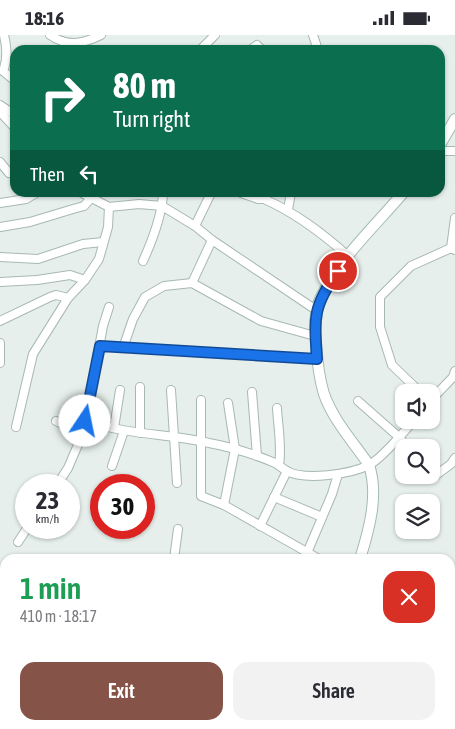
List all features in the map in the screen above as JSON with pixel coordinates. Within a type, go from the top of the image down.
[{"type":"main road","points":[[445,136],[455,119]]},
{"type":"main road","points":[[361,554],[368,529],[372,502],[372,474],[369,465],[334,414],[325,396],[317,359],[316,310],[327,285],[348,256],[400,197]]},
{"type":"street","points":[[2,73],[6,63],[7,49],[4,35]]},
{"type":"street","points":[[50,35],[63,42],[75,44],[84,43],[101,35]]},
{"type":"street","points":[[205,45],[215,35]]},
{"type":"street","points":[[0,112],[10,123]]},
{"type":"street","points":[[0,162],[10,172]]},
{"type":"street","points":[[0,203],[29,197]]},
{"type":"street","points":[[143,261],[155,231],[163,197]]},
{"type":"street","points":[[195,226],[209,197]]},
{"type":"street","points":[[267,197],[324,234],[348,256]]},
{"type":"street","points":[[288,209],[290,197]]},
{"type":"street","points":[[0,227],[30,222],[84,206],[91,198],[109,207],[140,204],[162,206],[195,226],[212,240],[316,310]]},
{"type":"street","points":[[16,427],[33,354],[68,298],[85,280],[98,259],[108,227],[109,207]]},
{"type":"street","points":[[412,384],[392,365],[380,327],[380,297],[412,266],[453,249],[455,218]]},
{"type":"street","points":[[192,283],[212,240]]},
{"type":"street","points":[[0,257],[38,259],[83,244],[103,242]]},
{"type":"street","points":[[0,282],[37,280],[70,275],[85,280]]},
{"type":"street","points":[[123,348],[133,319],[146,297],[164,286],[192,283],[261,321],[316,336]]},
{"type":"street","points":[[0,321],[50,297],[56,295],[68,298]]},
{"type":"street","points":[[64,474],[83,433],[103,326],[110,307]]},
{"type":"street","points":[[0,343],[0,363]]},
{"type":"street","points":[[100,346],[317,359]]},
{"type":"street","points":[[440,391],[454,377],[455,371]]},
{"type":"street","points":[[140,387],[140,433]]},
{"type":"street","points":[[120,390],[111,427],[124,431],[202,441],[235,449],[257,456],[297,474],[330,476],[369,465],[400,438],[407,429]]},
{"type":"street","points":[[171,390],[177,483]]},
{"type":"street","points":[[252,392],[257,456]]},
{"type":"street","points":[[201,400],[201,496],[224,505],[306,553],[332,494],[338,474]]},
{"type":"street","points":[[358,401],[400,438]]},
{"type":"street","points":[[224,505],[235,449],[228,403]]},
{"type":"street","points":[[277,408],[278,436],[281,452],[279,465]]},
{"type":"street","points":[[56,421],[83,433]]},
{"type":"street","points":[[112,466],[124,431]]},
{"type":"street","points":[[440,470],[451,464],[455,458]]},
{"type":"street","points":[[260,526],[287,471]]},
{"type":"street","points":[[274,497],[322,517]]},
{"type":"street","points":[[175,554],[178,529]]},
{"type":"route","points":[[85,421],[100,346],[317,359],[316,310],[327,285],[338,271]]}]
